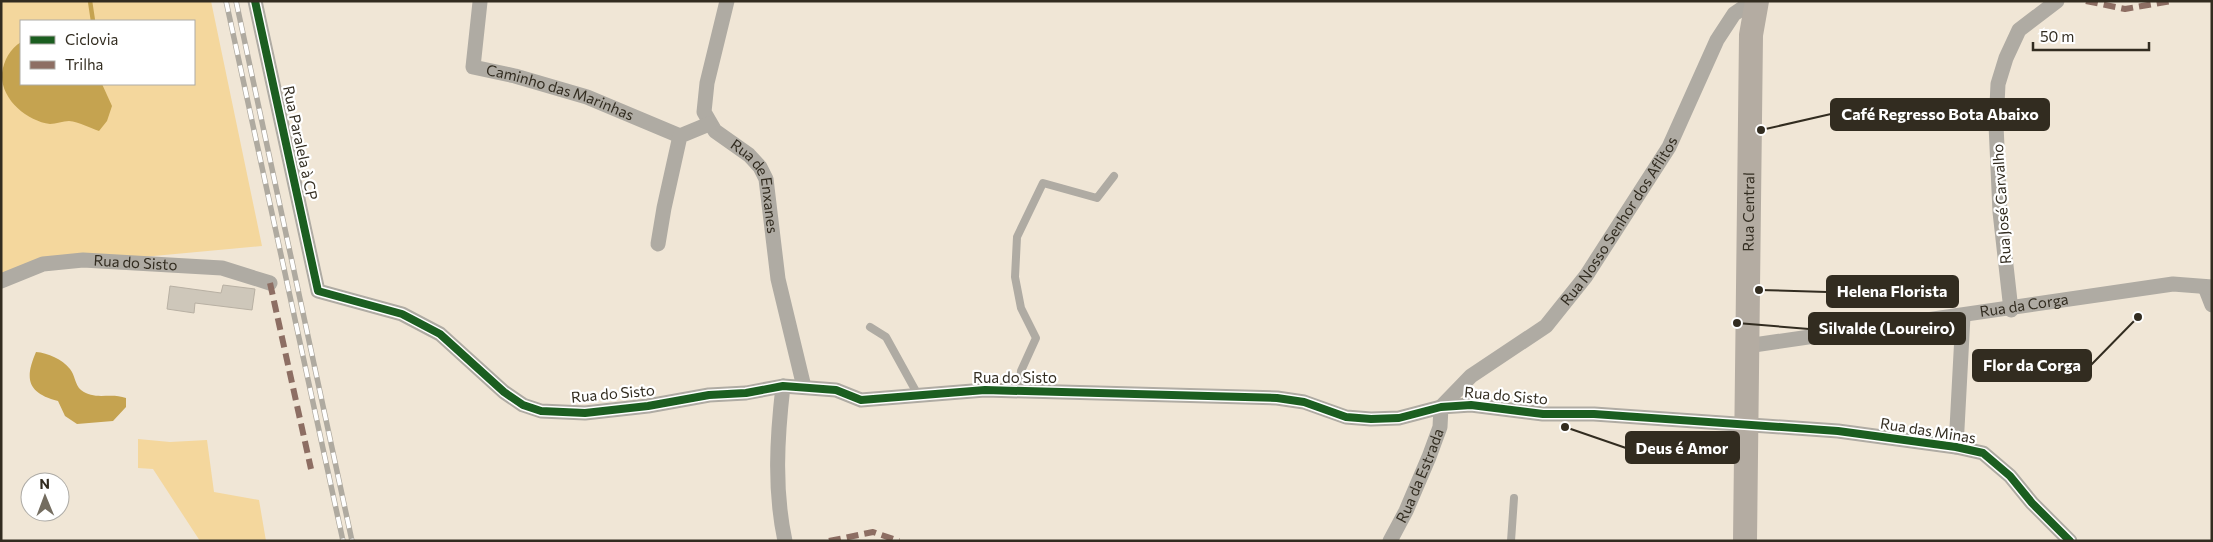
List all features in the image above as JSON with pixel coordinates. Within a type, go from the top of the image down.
[{"type":"main road","name":"Rua Central","points":[[1745,541],[1751,35],[1755,1]]},
{"type":"street","name":"Rua Paralela à CP","points":[[255,1],[318,291]]},
{"type":"street","points":[[658,244],[680,136],[709,124],[704,112],[704,100],[727,1]]},
{"type":"street","name":"Rua Nosso Senhor dos Aflitos","points":[[1441,406],[1471,376],[1546,326],[1586,276],[1669,147],[1721,34],[1734,14],[1755,1]]},
{"type":"street","name":"Rua José Carvalho","points":[[2010,310],[2000,212],[1996,125],[1998,84],[2006,58],[2019,30],[2057,1]]},
{"type":"street","name":"Caminho das Marinhas","points":[[480,2],[473,67],[515,76],[587,97],[680,136]]},
{"type":"street","name":"Rua de Enxanes","points":[[709,124],[714,131],[749,155],[760,167],[766,179],[778,279],[804,387]]},
{"type":"street","name":"Rua do Sisto","points":[[1,281],[43,264],[83,260],[222,268],[270,283]]},
{"type":"street","name":"Rua da Corga","points":[[1747,346],[2010,310],[2174,284],[2208,287]]},
{"type":"street","points":[[2208,287],[2212,305]]},
{"type":"street","name":"Rua do Sisto","points":[[318,291],[402,314],[440,334],[504,392],[523,405],[541,411],[594,412],[648,406],[709,395],[746,393],[783,386],[836,390],[861,400],[985,390],[1278,398],[1304,402],[1346,417],[1371,419],[1399,418],[1441,406],[1471,405],[1542,414],[1594,414],[1745,424]]},
{"type":"street","points":[[1956,447],[1963,316]]},
{"type":"street","points":[[783,386],[779,421],[777,484],[785,541]]},
{"type":"street","name":"Rua da Estrada","points":[[1390,541],[1406,511],[1440,427],[1441,406]]},
{"type":"street","name":"Rua das Minas","points":[[1745,424],[1838,431],[1956,447],[1983,453],[2010,476],[2032,503],[2070,541]]},
{"type":"lane","points":[[1020,391],[1021,371],[1036,338],[1020,308],[1015,277],[1017,237],[1043,183],[1097,198],[1114,176]]},
{"type":"lane","points":[[870,327],[886,337],[918,395]]},
{"type":"lane","points":[[1511,541],[1514,498]]},
{"type":"shaded area","points":[[1,1],[211,1],[262,246],[143,257],[1,275]]},
{"type":"shaded area","points":[[20,43],[20,85],[102,85],[112,106],[107,121],[99,131],[69,121],[50,124],[41,122],[17,107],[5,92],[2,73],[8,55]]},
{"type":"shaded area","points":[[36,352],[50,355],[67,365],[81,390],[97,396],[120,396],[126,398],[126,407],[113,421],[77,424],[65,416],[58,401],[40,394],[31,384],[30,370]]},
{"type":"shaded area","points":[[138,439],[170,442],[207,440],[214,492],[259,500],[266,541],[200,541],[153,469],[138,468]]},
{"type":"building","points":[[223,285],[255,289],[252,310],[195,303],[194,313],[167,309],[170,286],[221,293]]},
{"type":"waterway","points":[[90,1],[93,20]]},
{"type":"railway","points":[[226,1],[343,541]]},
{"type":"railway","points":[[236,1],[352,541]]},
{"type":"marked path","points":[[2086,1],[2125,9],[2171,1]]},
{"type":"marked path","points":[[270,283],[311,469]]},
{"type":"marked path","points":[[829,541],[873,532],[899,541]]},
{"type":"cycle path","points":[[255,1],[318,291],[402,314],[440,334],[504,392],[523,405],[541,411],[585,413],[648,406],[709,395],[746,393],[783,386],[836,390],[861,400],[985,390],[1277,398],[1304,402],[1346,417],[1371,419],[1399,418],[1441,407],[1471,405],[1543,414],[1594,414],[1838,431],[1956,447],[1983,453],[2010,476],[2032,503],[2070,541]]},
{"type":"place","name":"Café Regresso Bota Abaixo","points":[[1761,130]]},
{"type":"place","name":"Helena Florista","points":[[1759,290]]},
{"type":"place","name":"Flor da Corga","points":[[2138,317]]},
{"type":"place","name":"Silvalde (Loureiro)","points":[[1737,323]]},
{"type":"place","name":"Deus é Amor","points":[[1565,427]]}]
